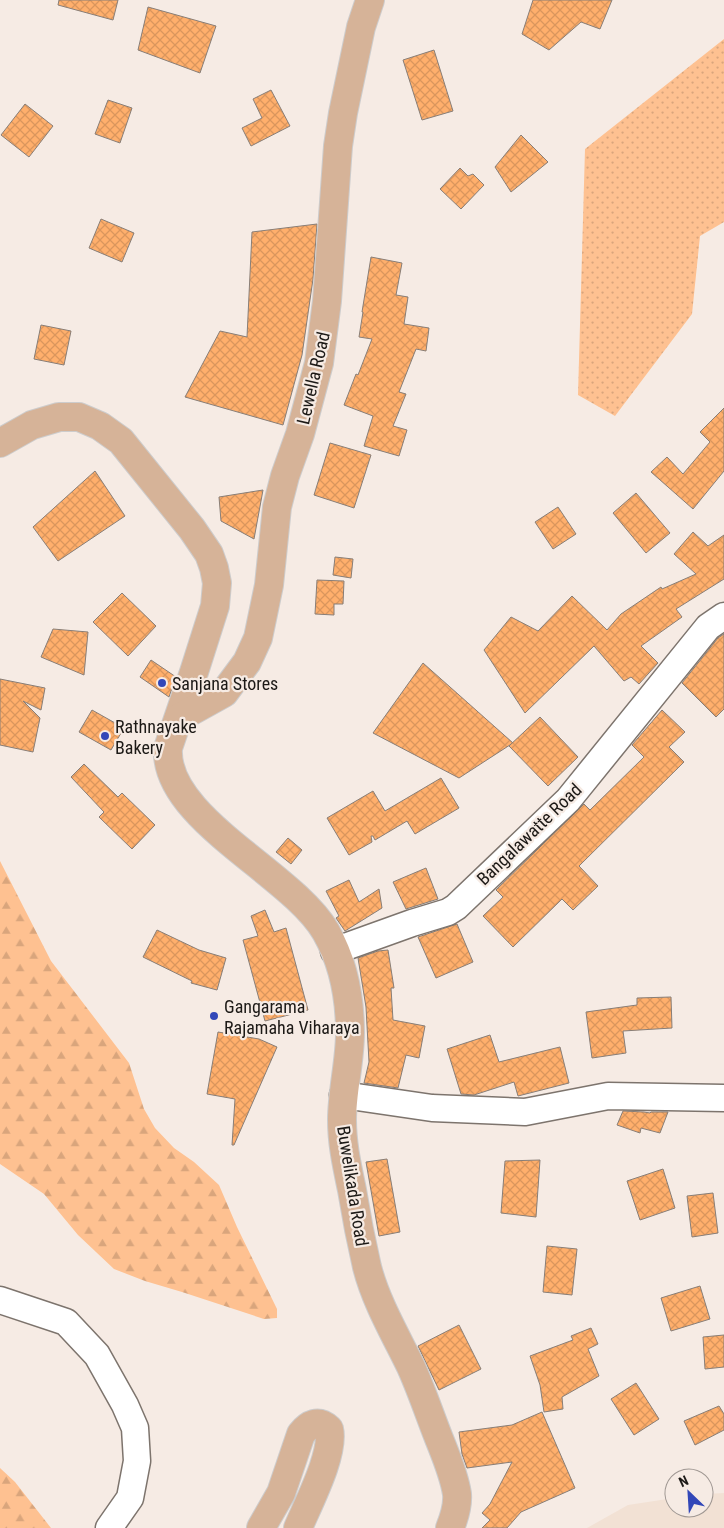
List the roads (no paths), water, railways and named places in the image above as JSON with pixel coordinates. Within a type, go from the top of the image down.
[{"type":"main road","name":"Lewella Road","points":[[179,718],[224,693],[246,662],[258,638],[269,585],[277,507],[285,476],[300,434],[319,363],[327,301],[338,146],[361,27],[370,0]]},
{"type":"main road","name":"Buwelikada Road","points":[[0,443],[32,426],[59,417],[79,417],[100,426],[121,440],[192,529],[209,554],[217,583],[215,606],[168,748],[169,768],[180,790],[203,817],[283,885],[316,917],[326,933],[341,968],[348,1008],[350,1034],[343,1095],[343,1144],[365,1259],[375,1293],[412,1369],[448,1463],[457,1496],[450,1528]]},
{"type":"main road","points":[[261,1528],[281,1493],[302,1434],[307,1427],[319,1423],[328,1429],[330,1443],[324,1466],[298,1528]]},
{"type":"street","name":"Bangalawatte Road","points":[[334,951],[372,936],[448,912],[456,907],[568,800],[708,627],[724,616]]},
{"type":"street","points":[[343,1095],[432,1108],[525,1112],[608,1096],[724,1098]]},
{"type":"street","points":[[0,1300],[66,1322],[97,1355],[125,1405],[135,1428],[137,1461],[130,1498],[109,1528]]},
{"type":"place","name":"Sanjana Stores","points":[[162,683]]},
{"type":"place","name":"Rathnayake Bakery","points":[[105,736]]},
{"type":"place","name":"Gangarama Rajamaha Viharaya","points":[[214,1016]]}]
